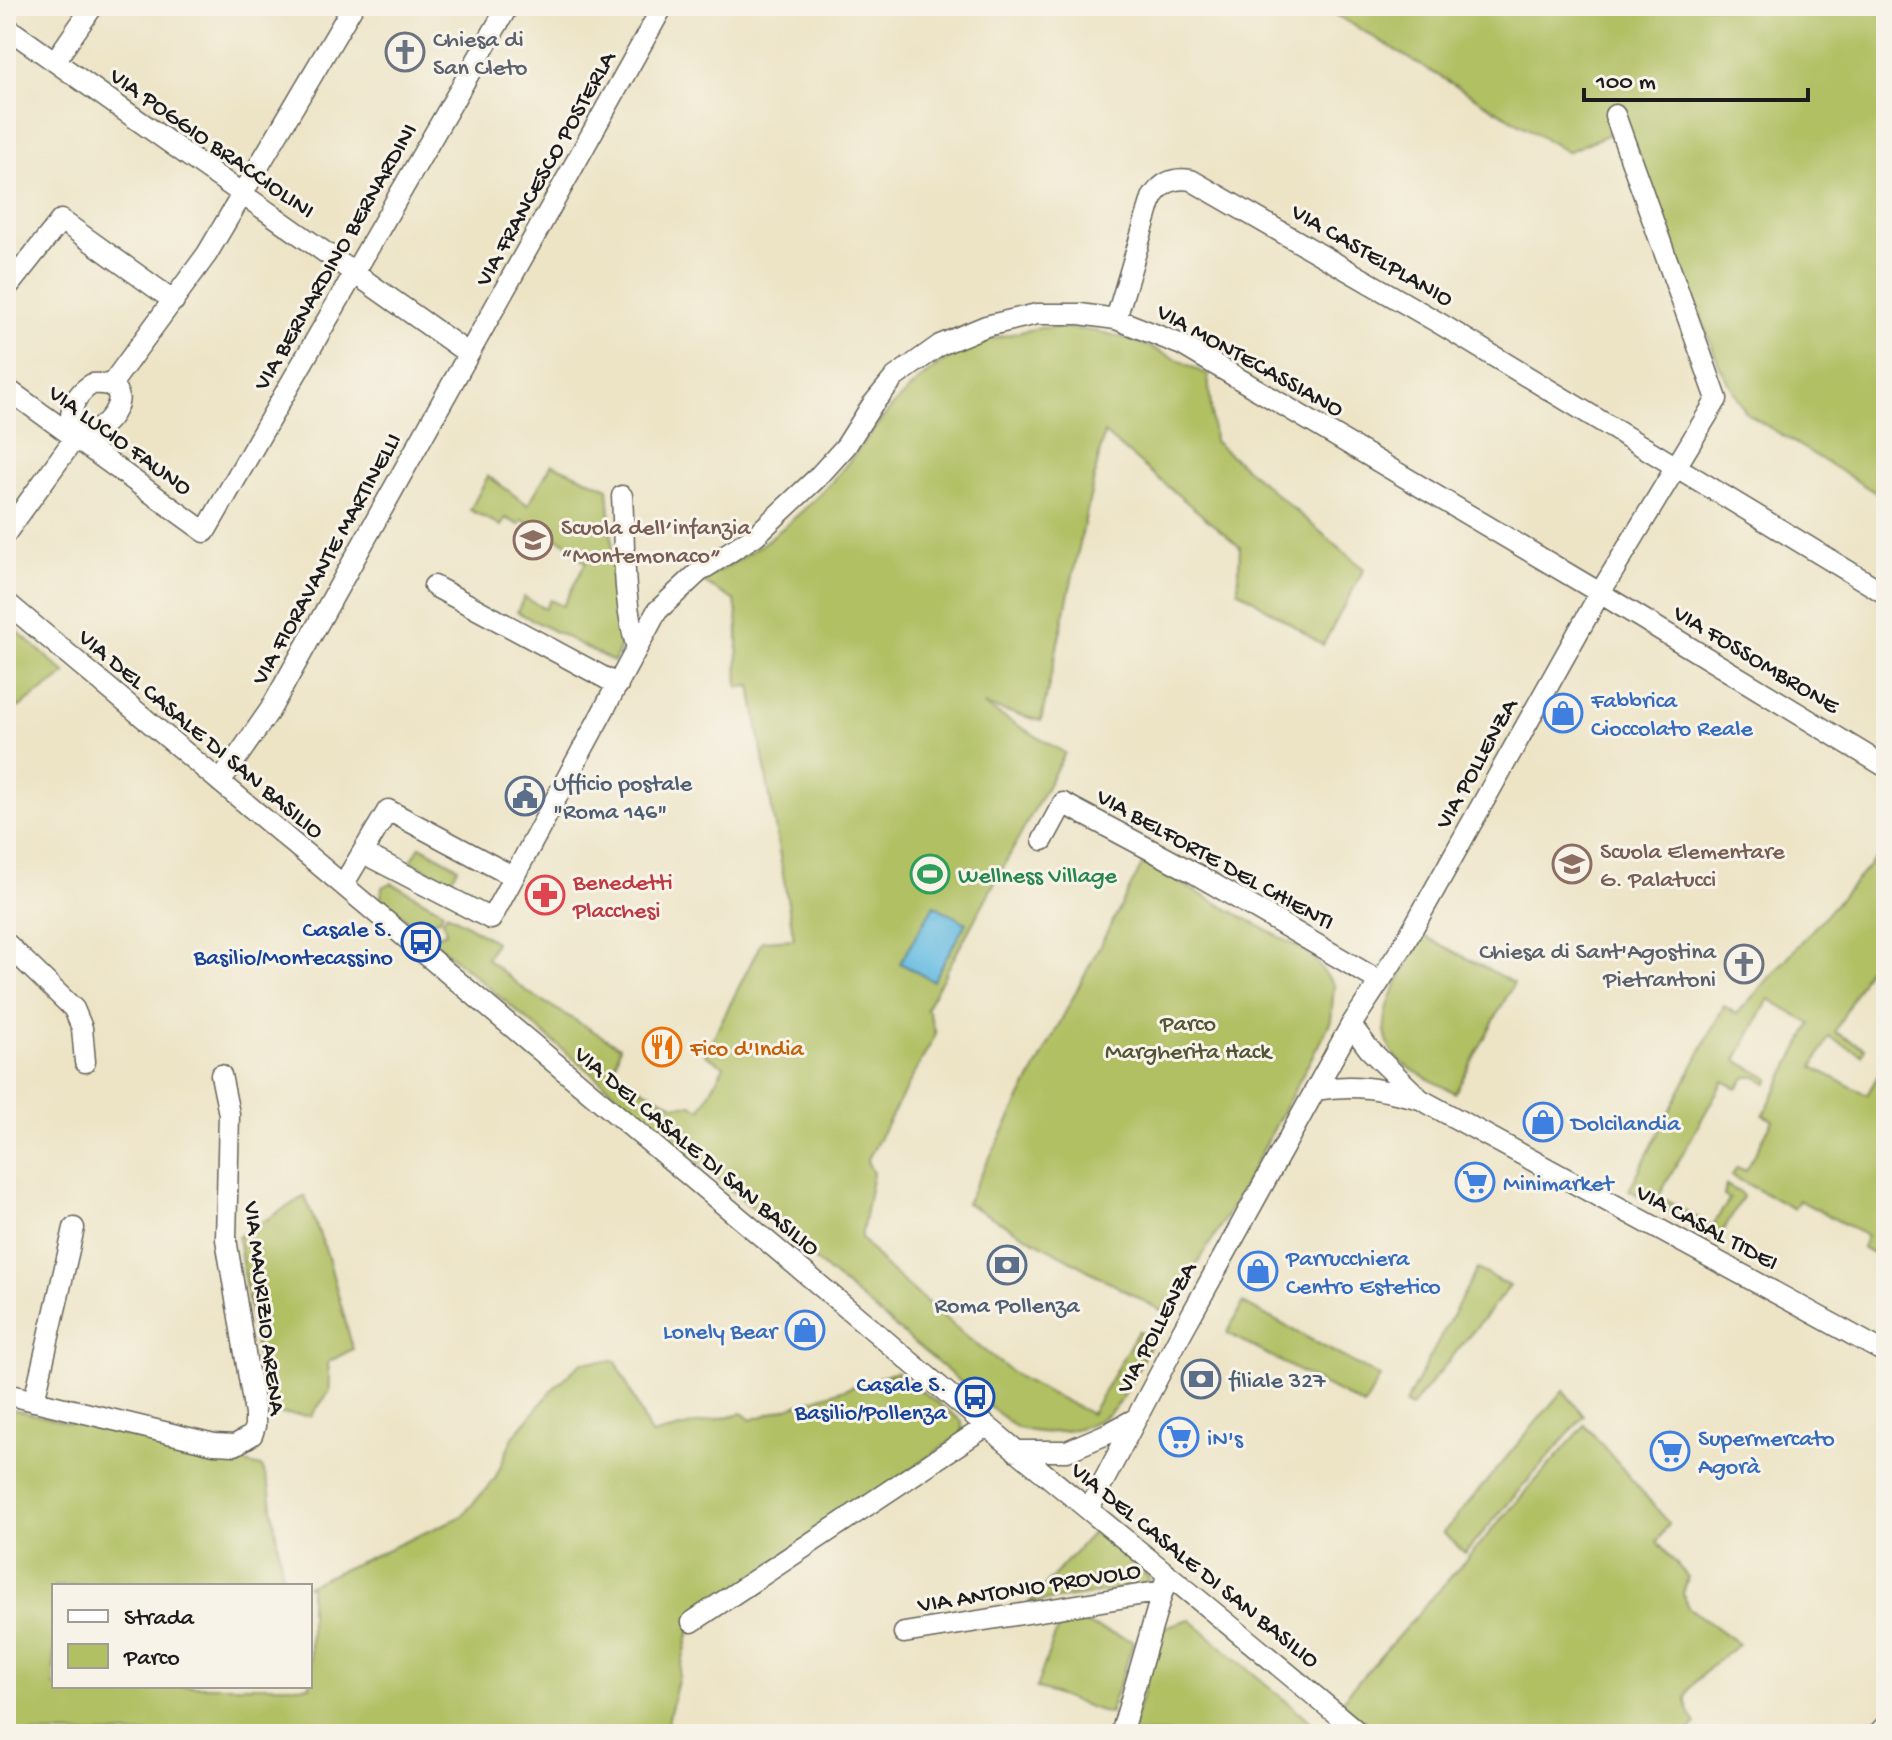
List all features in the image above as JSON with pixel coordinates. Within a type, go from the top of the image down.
[{"type":"street","points":[[55,61],[93,6]]},
{"type":"street","points":[[110,386],[207,254],[353,6]]},
{"type":"street","name":"VIA BERNARDINO BERNARDINI","points":[[205,532],[508,6]]},
{"type":"street","name":"VIA FRANCESCO POSTERLA","points":[[469,354],[663,6]]},
{"type":"street","name":"VIA POGGIO BRACCIOLINI","points":[[6,27],[469,354]]},
{"type":"street","name":"VIA POLLENZA","points":[[1089,1509],[1351,1025],[1403,946],[1600,593],[1717,399],[1615,115]]},
{"type":"street","name":"VIA CASTELPLANIO","points":[[1116,319],[1152,198],[1159,188],[1169,182],[1191,180],[1439,323],[1886,594]]},
{"type":"street","points":[[6,289],[61,220],[174,301]]},
{"type":"street","name":"VIA MONTECASSIANO","points":[[363,853],[491,919],[657,611],[682,585],[745,544],[778,515],[846,446],[872,405],[895,377],[940,345],[986,326],[1037,314],[1080,314],[1116,319],[1182,345],[1600,593]]},
{"type":"street","name":"VIA FIORAVANTE MARTINELLI","points":[[220,782],[270,710],[469,354]]},
{"type":"street","points":[[6,533],[75,438],[92,435],[115,412],[119,397],[110,386],[92,384],[74,402],[70,422],[75,438]]},
{"type":"street","name":"VIA LUCIO FAUNO","points":[[6,388],[205,532]]},
{"type":"street","points":[[622,496],[627,583],[637,648]]},
{"type":"street","points":[[434,586],[618,685]]},
{"type":"street","name":"VIA FOSSOMBRONE","points":[[1600,593],[1886,767]]},
{"type":"street","name":"VIA DEL CASALE DI SAN BASILIO","points":[[6,602],[985,1427],[1089,1509],[1165,1583],[1186,1591],[1247,1638],[1360,1734]]},
{"type":"street","name":"VIA BELFORTE DEL CHIENTI","points":[[1043,840],[1063,803],[1196,874],[1379,981]]},
{"type":"street","points":[[343,885],[388,810],[512,876]]},
{"type":"street","points":[[6,943],[74,1009],[82,1028],[85,1062]]},
{"type":"street","name":"VIA CASAL TIDEI","points":[[1351,1025],[1369,1049],[1420,1099]]},
{"type":"street","name":"VIA MAURIZIO ARENA","points":[[6,1394],[214,1444],[238,1444],[254,1432],[255,1414],[226,1239],[229,1114],[221,1075]]},
{"type":"street","name":"VIA CASAL TIDEI","points":[[1316,1090],[1339,1085],[1370,1086],[1420,1099],[1886,1353]]},
{"type":"street","points":[[34,1401],[74,1228]]},
{"type":"street","name":"VIA POLLENZA","points":[[1016,1451],[1067,1451],[1135,1419]]},
{"type":"street","points":[[692,1622],[985,1427]]},
{"type":"street","name":"VIA ANTONIO PROVOLO","points":[[904,1633],[1165,1583],[1121,1734]]},
{"type":"street","name":"VIA ANTONIO PROVOLO","points":[[1155,1621],[1186,1591]]},
{"type":"street","points":[[1878,1734],[1886,1725]]},
{"type":"green space","points":[[1334,6],[1886,6],[1886,499],[1746,413],[1719,365],[1635,143],[1609,134],[1567,152],[1333,13]]},
{"type":"green space","points":[[1040,328],[1087,330],[1128,339],[1208,375],[1214,441],[1364,569],[1323,645],[1238,590],[1240,547],[1104,433],[1041,721],[983,705],[1065,753],[926,1009],[936,1034],[867,1161],[873,1173],[861,1238],[884,1265],[1018,1377],[1091,1414],[1138,1331],[1153,1338],[1123,1396],[1109,1413],[1083,1427],[1052,1432],[1036,1432],[1011,1424],[433,941],[435,936],[446,932],[443,920],[447,913],[495,942],[487,959],[526,991],[620,1047],[613,1073],[674,1105],[692,1105],[701,1109],[724,1066],[705,1054],[762,941],[794,939],[751,686],[738,687],[735,601],[701,581],[751,552],[795,517],[839,473],[892,407],[939,364],[978,343]]},
{"type":"green space","points":[[552,464],[608,488],[620,649],[614,662],[517,612],[524,597],[545,609],[550,600],[563,606],[586,562],[575,556],[578,549],[522,520],[519,525],[506,518],[501,526],[470,510],[488,476],[528,505]]},
{"type":"green space","points":[[6,621],[66,674],[18,708],[10,700],[12,692],[6,687]]},
{"type":"green space","points":[[420,846],[458,867],[450,882],[411,861]]},
{"type":"green space","points":[[1886,847],[1886,874],[1880,885],[1886,889],[1886,934],[1835,1032],[1865,1048],[1862,1055],[1829,1037],[1813,1067],[1867,1095],[1886,1061],[1886,1232],[1883,1239],[1886,1250],[1882,1258],[1862,1247],[1867,1236],[1799,1200],[1794,1209],[1732,1176],[1737,1167],[1746,1171],[1773,1120],[1763,1115],[1811,1024],[1769,999],[1736,1060],[1770,1079],[1767,1084],[1756,1077],[1746,1077],[1737,1088],[1723,1081],[1659,1196],[1712,1226],[1730,1199],[1724,1196],[1726,1185],[1741,1193],[1743,1197],[1718,1239],[1629,1190],[1724,1006],[1737,1014]]},
{"type":"green space","name":"Parco Margherita Hack","points":[[1143,863],[1309,953],[1334,985],[1331,1021],[1235,1202],[1167,1314],[966,1203]]},
{"type":"green space","points":[[392,883],[443,911],[440,919],[431,921],[429,938],[381,898],[382,887]]},
{"type":"green space","points":[[1424,936],[1514,983],[1455,1093],[1405,1065],[1392,1051],[1386,1035],[1390,1001]]},
{"type":"green space","points":[[305,1196],[327,1254],[353,1349],[328,1362],[330,1391],[311,1416],[266,1413],[238,1237]]},
{"type":"green space","points":[[1477,1269],[1510,1286],[1411,1407],[1405,1404]]},
{"type":"green space","points":[[1243,1303],[1380,1377],[1364,1406],[1227,1333]]},
{"type":"green space","points":[[616,1361],[651,1435],[742,1413],[751,1420],[896,1372],[962,1421],[963,1433],[692,1622],[665,1734],[6,1734],[6,1408],[262,1467],[269,1486],[284,1584],[52,1584],[52,1688],[312,1688],[310,1584],[462,1516],[495,1479],[513,1437],[553,1389],[582,1362]]},
{"type":"green space","points":[[1563,1390],[1584,1416],[1465,1553],[1443,1533]]},
{"type":"green space","points":[[1585,1425],[1669,1523],[1657,1542],[1688,1577],[1683,1594],[1688,1607],[1739,1644],[1692,1685],[1686,1700],[1696,1724],[1686,1734],[1379,1734],[1340,1702]]},
{"type":"green space","points":[[1095,1530],[1149,1578],[1147,1586],[1029,1603]]},
{"type":"green space","points":[[1062,1616],[1134,1641],[1109,1714],[1036,1688]]},
{"type":"green space","points":[[1189,1619],[1325,1734],[1131,1734],[1162,1628]]},
{"type":"water","points":[[934,905],[966,923],[933,981],[900,963]]},
{"type":"place","name":"Chiesa di San Cleto","points":[[405,52]]},
{"type":"place","name":"Scuola dell’infanzia “Montemonaco”","points":[[533,540]]},
{"type":"place","name":"Fabbrica Cioccolato Reale","points":[[1563,713]]},
{"type":"place","name":"Ufficio postale \"Roma 146\"","points":[[525,796]]},
{"type":"place","name":"Scuola Elementare G. Palatucci","points":[[1572,864]]},
{"type":"place","name":"Wellness Village","points":[[930,874]]},
{"type":"place","name":"Benedetti Placchesi","points":[[545,895]]},
{"type":"place","name":"Casale S. Basilio/Montecassino","points":[[421,942]]},
{"type":"place","name":"Chiesa di Sant'Agostina Pietrantoni","points":[[1744,964]]},
{"type":"place","name":"Fico d'India","points":[[662,1047]]},
{"type":"place","name":"Dolcilandia","points":[[1543,1122]]},
{"type":"place","name":"Minimarket","points":[[1475,1182]]},
{"type":"place","name":"Roma Pollenza","points":[[1007,1265]]},
{"type":"place","name":"Parrucchiera Centro Estetico","points":[[1258,1271]]},
{"type":"place","name":"Lonely Bear","points":[[805,1330]]},
{"type":"place","name":"filiale 327","points":[[1201,1379]]},
{"type":"place","name":"Casale S. Basilio/Pollenza","points":[[975,1397]]},
{"type":"place","name":"iN's","points":[[1179,1437]]},
{"type":"place","name":"Supermercato Agorà","points":[[1670,1451]]}]
